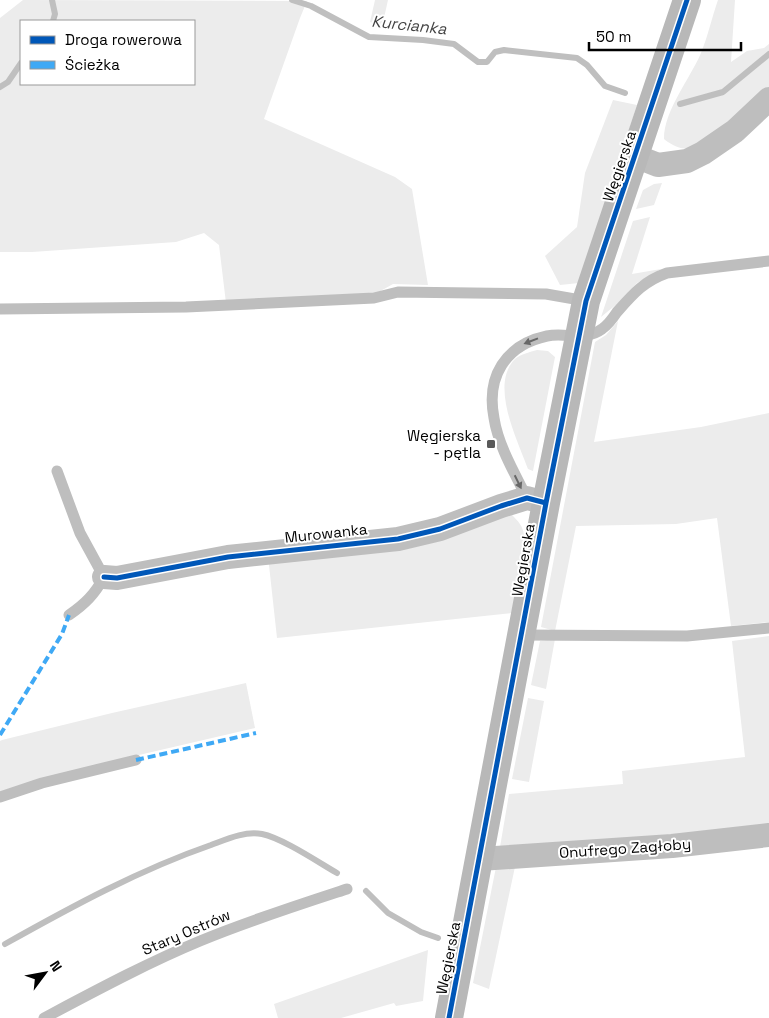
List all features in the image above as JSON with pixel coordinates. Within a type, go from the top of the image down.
[{"type":"main road","name":"Węgierska","points":[[449,1018],[522,635],[536,501],[579,337],[586,301],[636,156],[686,0]]},
{"type":"street","points":[[636,156],[658,165],[687,161],[703,153],[735,131],[769,98]]},
{"type":"street","name":"Murowanka","points":[[104,577],[117,578],[219,558],[398,539],[440,529],[501,506],[536,501]]},
{"type":"street","name":"Onufrego Zagłoby","points":[[480,859],[672,846],[769,835]]},
{"type":"lane","points":[[536,501],[506,456],[494,418],[493,382],[506,358],[525,343],[548,335],[579,337],[603,329],[628,300],[652,278],[676,271],[769,261]]},
{"type":"lane","points":[[0,309],[196,307],[374,298],[398,292],[546,294],[586,301]]},
{"type":"lane","points":[[58,471],[80,533],[93,560],[104,577],[89,600],[69,615]]},
{"type":"lane","points":[[522,635],[687,636],[769,628]]},
{"type":"lane","points":[[0,797],[42,783],[136,760]]},
{"type":"lane","name":"Stary Ostrów","points":[[44,1018],[150,964],[200,941],[260,918],[347,889]]},
{"type":"shaded area","points":[[23,0],[307,1],[264,119],[395,177],[412,189],[428,285],[393,284],[375,294],[226,303],[219,245],[204,233],[176,242],[32,252],[0,252],[0,18]]},
{"type":"shaded area","points":[[375,0],[388,0],[382,27],[370,22]]},
{"type":"shaded area","points":[[718,0],[735,0],[731,62],[747,51],[764,48],[769,44],[769,88],[707,139],[688,148],[678,147],[664,139],[665,128],[678,95],[701,53]]},
{"type":"shaded area","points":[[613,100],[637,105],[579,283],[560,285],[545,256],[577,227],[585,173]]},
{"type":"shaded area","points":[[662,183],[654,205],[636,209],[643,190],[654,184]]},
{"type":"shaded area","points":[[650,217],[632,274],[661,269],[637,283],[623,299],[601,317],[633,221]]},
{"type":"shaded area","points":[[618,321],[594,442],[701,427],[769,413],[769,622],[731,626],[717,518],[676,524],[576,526],[555,631],[541,627],[595,342],[606,335]]},
{"type":"shaded area","points":[[537,350],[548,351],[555,357],[533,471],[528,469],[507,411],[505,382],[508,370],[515,359],[523,354]]},
{"type":"shaded area","points":[[512,515],[523,529],[525,553],[512,613],[277,638],[268,556]]},
{"type":"shaded area","points":[[769,636],[769,829],[500,847],[509,794],[623,784],[622,771],[745,757],[732,641]]},
{"type":"shaded area","points":[[555,639],[546,689],[531,685],[540,641]]},
{"type":"shaded area","points":[[246,683],[255,728],[96,765],[0,792],[0,741],[2,740]]},
{"type":"shaded area","points":[[528,698],[544,701],[529,782],[512,779]]},
{"type":"shaded area","points":[[497,862],[516,862],[489,989],[473,983]]},
{"type":"shaded area","points":[[428,950],[423,1001],[396,1006],[394,1003],[341,1018],[278,1018],[274,1004]]},
{"type":"waterway","name":"Kurcianka","points":[[52,0],[55,14],[53,20]]},
{"type":"waterway","name":"Kurcianka","points":[[292,0],[311,6],[369,37],[454,44],[478,62],[487,62],[495,52],[504,50],[577,58],[587,65],[605,86],[625,93]]},
{"type":"waterway","name":"Kurcianka","points":[[680,104],[723,92],[769,54]]},
{"type":"waterway","name":"Kurcianka","points":[[0,87],[8,82],[20,64]]},
{"type":"waterway","points":[[5,944],[80,903],[158,866],[229,838],[242,835],[255,833],[270,836],[337,873]]},
{"type":"waterway","points":[[366,891],[388,913],[421,932],[438,938]]},
{"type":"marked path","points":[[0,735],[62,634],[69,615]]},
{"type":"marked path","points":[[136,760],[256,733]]},
{"type":"cycle path","points":[[449,1018],[586,301],[687,0]]},
{"type":"cycle path","points":[[104,577],[117,578],[228,557],[398,539],[440,529],[527,498],[546,503]]},
{"type":"place","name":"Węgierska - pętla","points":[[491,444]]}]
